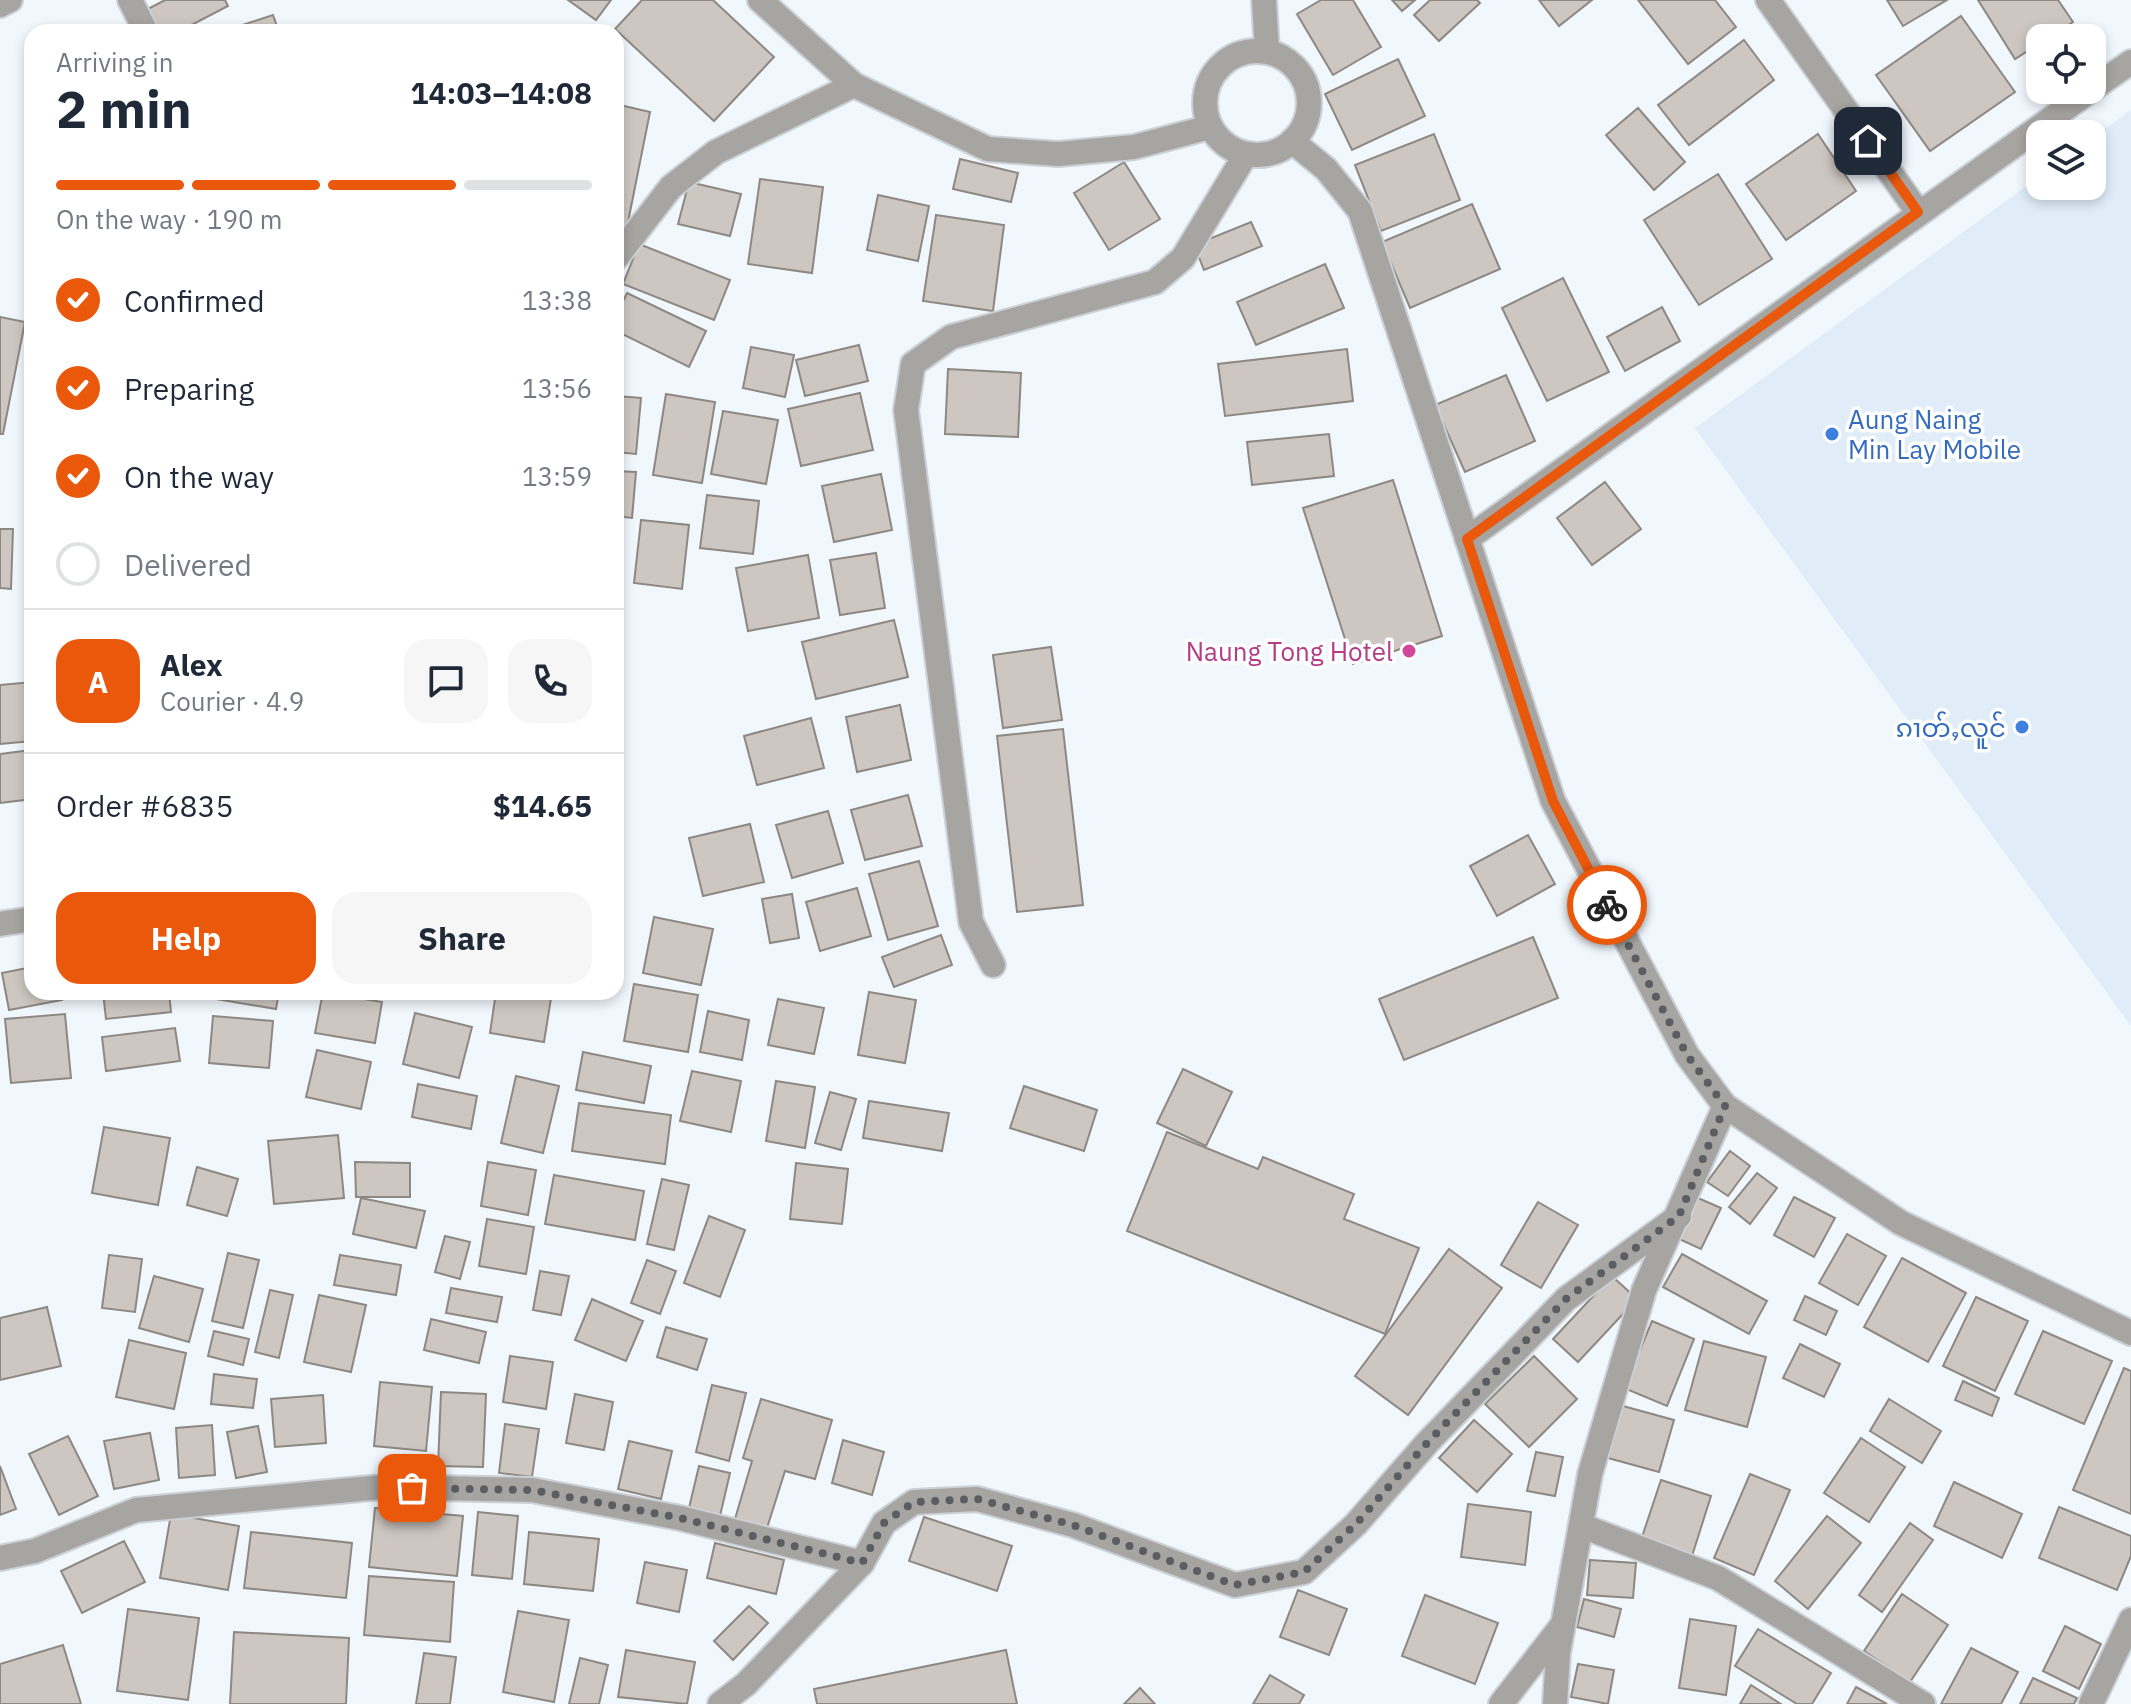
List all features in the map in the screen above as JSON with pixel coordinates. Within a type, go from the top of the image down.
[{"type":"street","points":[[0,5],[10,0]]},
{"type":"street","points":[[130,0],[142,24]]},
{"type":"street","points":[[760,0],[854,85],[988,149],[1058,154],[1134,147],[1210,127]]},
{"type":"street","points":[[1264,0],[1267,51]]},
{"type":"street","points":[[1768,0],[1918,212]]},
{"type":"street","points":[[1267,51],[1286,59],[1308,88],[1308,117],[1292,141],[1277,151],[1246,154],[1233,150],[1210,127],[1204,94],[1218,67],[1232,56],[1267,51]]},
{"type":"street","points":[[2106,80],[2131,62]]},
{"type":"street","points":[[624,248],[671,187],[716,152],[854,85]]},
{"type":"street","points":[[1467,539],[2072,104]]},
{"type":"street","points":[[1292,141],[1326,169],[1360,211],[1553,801],[1687,1055],[1725,1106],[1901,1223],[2131,1333]]},
{"type":"street","points":[[993,965],[971,922],[906,410],[913,364],[951,337],[1155,282],[1183,258],[1246,154]]},
{"type":"street","points":[[0,924],[24,920]]},
{"type":"street","points":[[1555,1704],[1563,1624],[1590,1474],[1644,1290],[1725,1106]]},
{"type":"street","points":[[720,1704],[746,1684],[862,1563],[884,1523],[914,1502],[977,1499],[1073,1525],[1235,1585],[1304,1572],[1356,1524],[1427,1443],[1566,1299],[1679,1216]]},
{"type":"street","points":[[0,1558],[35,1551],[136,1510],[382,1487],[532,1490],[680,1518],[862,1563]]},
{"type":"street","points":[[1582,1526],[1718,1578],[1923,1704]]},
{"type":"street","points":[[2091,1704],[2131,1620]]},
{"type":"street","points":[[1501,1704],[1563,1624]]},
{"type":"shaded area","name":"ၵၢတ်ႇလူင်","points":[[2131,110],[2131,1026],[1695,428],[2026,186],[2026,200],[2106,200],[2106,128]]},
{"type":"building","points":[[165,0],[225,0],[228,6],[193,24],[151,24],[144,11]]},
{"type":"building","points":[[568,0],[611,0],[596,20]]},
{"type":"building","points":[[642,0],[713,0],[774,57],[714,121],[624,37],[624,24],[620,24]]},
{"type":"building","points":[[1321,0],[1353,0],[1381,47],[1333,75],[1297,14]]},
{"type":"building","points":[[1392,0],[1415,0],[1402,11]]},
{"type":"building","points":[[1430,0],[1477,0],[1480,3],[1439,41],[1414,15]]},
{"type":"building","points":[[1539,0],[1592,0],[1559,26]]},
{"type":"building","points":[[1638,0],[1715,0],[1736,27],[1688,64]]},
{"type":"building","points":[[1887,0],[1947,0],[1903,26]]},
{"type":"building","points":[[1978,0],[2058,0],[2073,22],[2026,24],[2026,52],[2015,59]]},
{"type":"building","points":[[273,15],[276,24],[245,24]]},
{"type":"building","points":[[1961,16],[2015,92],[1930,151],[1876,75]]},
{"type":"building","points":[[1744,40],[1774,80],[1689,145],[1658,105]]},
{"type":"building","points":[[1398,59],[1425,116],[1352,150],[1325,94]]},
{"type":"building","points":[[624,106],[650,112],[624,242]]},
{"type":"building","points":[[1638,108],[1685,162],[1654,190],[1606,135]]},
{"type":"building","points":[[1434,134],[1460,200],[1381,231],[1355,165]]},
{"type":"building","points":[[1818,134],[1856,191],[1786,240],[1746,184]]},
{"type":"building","points":[[960,159],[1018,173],[1011,202],[953,189]]},
{"type":"building","points":[[1124,162],[1160,219],[1109,250],[1074,193]]},
{"type":"building","points":[[1718,174],[1772,259],[1699,305],[1644,220]]},
{"type":"building","points":[[760,179],[823,187],[812,273],[748,264]]},
{"type":"building","points":[[689,182],[741,194],[730,236],[678,224]]},
{"type":"building","points":[[878,195],[929,206],[918,261],[867,250]]},
{"type":"building","points":[[1472,204],[1500,269],[1410,308],[1382,242]]},
{"type":"building","points":[[936,215],[1004,225],[993,311],[923,301]]},
{"type":"building","points":[[1251,222],[1262,246],[1204,270],[1194,245]]},
{"type":"building","points":[[639,244],[730,280],[714,320],[624,284]]},
{"type":"building","points":[[1325,264],[1344,308],[1256,345],[1237,302]]},
{"type":"building","points":[[1563,278],[1609,372],[1547,401],[1502,308]]},
{"type":"building","points":[[627,293],[706,331],[689,367],[624,335],[624,299]]},
{"type":"building","points":[[1662,307],[1680,341],[1625,371],[1607,337]]},
{"type":"building","points":[[0,317],[24,322],[24,327],[3,434],[0,434]]},
{"type":"building","points":[[859,345],[868,381],[805,396],[796,360]]},
{"type":"building","points":[[751,347],[794,355],[785,397],[743,388]]},
{"type":"building","points":[[1347,349],[1353,401],[1225,416],[1218,364]]},
{"type":"building","points":[[948,369],[1021,373],[1018,437],[945,434]]},
{"type":"building","points":[[1506,375],[1535,441],[1465,472],[1435,405]]},
{"type":"building","points":[[860,393],[873,450],[801,466],[788,409]]},
{"type":"building","points":[[666,394],[715,402],[702,483],[653,475]]},
{"type":"building","points":[[624,397],[641,398],[636,454],[624,453]]},
{"type":"building","points":[[723,411],[778,420],[766,484],[711,474]]},
{"type":"building","points":[[1329,434],[1334,476],[1252,485],[1247,442]]},
{"type":"building","points":[[624,471],[636,472],[632,518],[624,517]]},
{"type":"building","points":[[881,474],[892,530],[834,542],[822,486]]},
{"type":"building","points":[[1393,480],[1442,636],[1353,664],[1303,508]]},
{"type":"building","points":[[1605,482],[1641,529],[1592,565],[1557,518]]},
{"type":"building","points":[[707,495],[759,501],[753,554],[700,548]]},
{"type":"building","points":[[641,520],[689,525],[682,589],[634,583]]},
{"type":"building","points":[[0,529],[13,529],[11,589],[0,588]]},
{"type":"building","points":[[876,553],[885,608],[840,615],[830,560]]},
{"type":"building","points":[[808,555],[819,618],[748,631],[736,568]]},
{"type":"building","points":[[894,620],[908,677],[816,699],[802,642]]},
{"type":"building","points":[[1051,647],[1062,720],[1003,728],[993,655]]},
{"type":"building","points":[[24,683],[24,742],[0,744],[0,685]]},
{"type":"building","points":[[900,705],[911,760],[857,772],[846,717]]},
{"type":"building","points":[[811,718],[824,768],[757,785],[744,736]]},
{"type":"building","points":[[1063,729],[1083,905],[1017,912],[997,736]]},
{"type":"building","points":[[24,751],[24,800],[0,803],[0,754]]},
{"type":"building","points":[[908,795],[922,846],[865,860],[851,810]]},
{"type":"building","points":[[828,811],[843,863],[792,878],[776,825]]},
{"type":"building","points":[[750,824],[764,882],[703,896],[689,838]]},
{"type":"building","points":[[1528,835],[1555,884],[1497,916],[1470,866]]},
{"type":"building","points":[[919,861],[938,926],[888,940],[869,874]]},
{"type":"building","points":[[857,888],[871,936],[820,951],[806,902]]},
{"type":"building","points":[[792,894],[799,938],[770,943],[762,899]]},
{"type":"building","points":[[654,917],[713,929],[701,985],[643,973]]},
{"type":"building","points":[[941,935],[952,965],[894,987],[882,957]]},
{"type":"building","points":[[1533,937],[1558,998],[1404,1060],[1379,999]]},
{"type":"building","points":[[24,969],[24,1000],[62,1000],[9,1010],[2,973]]},
{"type":"building","points":[[634,984],[698,995],[688,1052],[624,1041]]},
{"type":"building","points":[[869,992],[916,1000],[905,1063],[858,1055]]},
{"type":"building","points":[[778,999],[824,1008],[814,1054],[768,1045]]},
{"type":"building","points":[[104,1000],[170,1000],[171,1012],[106,1019]]},
{"type":"building","points":[[222,1000],[278,1000],[276,1009]]},
{"type":"building","points":[[321,1000],[382,1002],[375,1043],[315,1033]]},
{"type":"building","points":[[495,1000],[551,1000],[544,1042],[490,1033]]},
{"type":"building","points":[[708,1011],[749,1020],[742,1060],[700,1052]]},
{"type":"building","points":[[415,1013],[472,1027],[459,1078],[403,1064]]},
{"type":"building","points":[[65,1014],[71,1078],[11,1083],[5,1019]]},
{"type":"building","points":[[213,1016],[273,1021],[269,1068],[209,1063]]},
{"type":"building","points":[[175,1028],[180,1061],[106,1071],[102,1037]]},
{"type":"building","points":[[317,1050],[371,1062],[361,1109],[306,1097]]},
{"type":"building","points":[[583,1052],[651,1066],[644,1103],[576,1090]]},
{"type":"building","points":[[1183,1069],[1232,1092],[1206,1146],[1157,1123]]},
{"type":"building","points":[[692,1071],[741,1081],[731,1132],[680,1121]]},
{"type":"building","points":[[516,1076],[559,1086],[543,1153],[501,1143]]},
{"type":"building","points":[[776,1081],[815,1087],[805,1148],[766,1141]]},
{"type":"building","points":[[418,1084],[477,1096],[471,1129],[412,1117]]},
{"type":"building","points":[[1024,1086],[1097,1110],[1084,1151],[1010,1128]]},
{"type":"building","points":[[830,1092],[856,1099],[841,1150],[815,1143]]},
{"type":"building","points":[[869,1101],[949,1113],[942,1151],[863,1138]]},
{"type":"building","points":[[579,1103],[671,1115],[665,1164],[572,1151]]},
{"type":"building","points":[[104,1127],[170,1138],[158,1205],[92,1193]]},
{"type":"building","points":[[1167,1132],[1258,1169],[1263,1157],[1354,1194],[1344,1219],[1419,1248],[1385,1334],[1127,1231]]},
{"type":"building","points":[[338,1135],[344,1198],[274,1204],[268,1141]]},
{"type":"building","points":[[1730,1151],[1750,1166],[1728,1196],[1707,1182]]},
{"type":"building","points":[[355,1162],[410,1163],[410,1197],[356,1197]]},
{"type":"building","points":[[488,1162],[536,1170],[528,1215],[481,1206]]},
{"type":"building","points":[[796,1163],[848,1169],[842,1224],[790,1219]]},
{"type":"building","points":[[197,1167],[238,1179],[227,1216],[187,1205]]},
{"type":"building","points":[[1757,1173],[1777,1188],[1750,1224],[1729,1207]]},
{"type":"building","points":[[554,1175],[644,1191],[635,1240],[545,1224]]},
{"type":"building","points":[[662,1179],[689,1185],[674,1250],[647,1244]]},
{"type":"building","points":[[1794,1197],[1835,1218],[1814,1257],[1774,1235]]},
{"type":"building","points":[[361,1198],[425,1211],[416,1248],[353,1234]]},
{"type":"building","points":[[1698,1198],[1721,1208],[1701,1249],[1679,1239]]},
{"type":"building","points":[[1538,1202],[1578,1225],[1541,1288],[1501,1265]]},
{"type":"building","points":[[709,1216],[745,1230],[720,1297],[684,1283]]},
{"type":"building","points":[[487,1219],[534,1227],[526,1274],[479,1266]]},
{"type":"building","points":[[1847,1234],[1886,1256],[1858,1305],[1819,1283]]},
{"type":"building","points":[[445,1236],[470,1242],[460,1279],[435,1272]]},
{"type":"building","points":[[1449,1249],[1502,1288],[1408,1415],[1355,1376]]},
{"type":"building","points":[[228,1253],[259,1260],[243,1328],[212,1321]]},
{"type":"building","points":[[1682,1254],[1767,1301],[1749,1334],[1663,1287]]},
{"type":"building","points":[[109,1255],[142,1259],[135,1312],[102,1308]]},
{"type":"building","points":[[340,1255],[401,1265],[396,1295],[334,1285]]},
{"type":"building","points":[[1902,1258],[1966,1293],[1928,1362],[1864,1327]]},
{"type":"building","points":[[647,1260],[676,1271],[660,1314],[631,1303]]},
{"type":"building","points":[[540,1271],[569,1276],[561,1315],[533,1310]]},
{"type":"building","points":[[154,1276],[203,1289],[189,1342],[139,1328]]},
{"type":"building","points":[[1612,1276],[1637,1299],[1578,1362],[1553,1339]]},
{"type":"building","points":[[451,1288],[502,1297],[497,1322],[446,1313]]},
{"type":"building","points":[[270,1290],[293,1295],[279,1358],[255,1352]]},
{"type":"building","points":[[319,1295],[366,1305],[351,1372],[304,1362]]},
{"type":"building","points":[[1805,1296],[1837,1311],[1826,1335],[1794,1320]]},
{"type":"building","points":[[1976,1297],[2028,1321],[1995,1391],[1943,1366]]},
{"type":"building","points":[[592,1299],[643,1321],[626,1361],[575,1340]]},
{"type":"building","points":[[47,1307],[61,1366],[0,1380],[0,1318]]},
{"type":"building","points":[[431,1319],[486,1332],[479,1363],[424,1350]]},
{"type":"building","points":[[1652,1321],[1694,1339],[1667,1406],[1624,1388]]},
{"type":"building","points":[[666,1327],[707,1339],[697,1370],[657,1357]]},
{"type":"building","points":[[214,1331],[249,1339],[243,1365],[208,1356]]},
{"type":"building","points":[[2043,1331],[2112,1361],[2084,1424],[2015,1394]]},
{"type":"building","points":[[129,1340],[186,1353],[174,1409],[116,1397]]},
{"type":"building","points":[[1704,1341],[1766,1357],[1747,1427],[1685,1410]]},
{"type":"building","points":[[1800,1344],[1840,1364],[1824,1397],[1783,1378]]},
{"type":"building","points":[[510,1356],[553,1362],[546,1409],[503,1402]]},
{"type":"building","points":[[1534,1356],[1577,1399],[1529,1447],[1485,1404]]},
{"type":"building","points":[[2124,1368],[2131,1371],[2131,1514],[2073,1490]]},
{"type":"building","points":[[214,1374],[257,1379],[253,1408],[211,1404]]},
{"type":"building","points":[[1963,1381],[1999,1398],[1992,1416],[1955,1400]]},
{"type":"building","points":[[380,1382],[432,1387],[426,1451],[374,1446]]},
{"type":"building","points":[[712,1385],[746,1393],[729,1461],[696,1452]]},
{"type":"building","points":[[441,1392],[486,1394],[483,1467],[438,1466]]},
{"type":"building","points":[[575,1394],[613,1402],[604,1450],[566,1443]]},
{"type":"building","points":[[323,1395],[326,1443],[275,1447],[271,1399]]},
{"type":"building","points":[[761,1399],[832,1420],[815,1479],[785,1471],[767,1528],[735,1519],[752,1461],[743,1458]]},
{"type":"building","points":[[1889,1399],[1941,1431],[1922,1463],[1870,1431]]},
{"type":"building","points":[[1623,1406],[1674,1420],[1659,1472],[1608,1458]]},
{"type":"building","points":[[1474,1420],[1512,1454],[1477,1492],[1439,1458]]},
{"type":"building","points":[[505,1424],[539,1429],[532,1477],[499,1473]]},
{"type":"building","points":[[212,1425],[215,1475],[179,1478],[176,1428]]},
{"type":"building","points":[[258,1426],[267,1472],[236,1478],[227,1432]]},
{"type":"building","points":[[150,1433],[159,1480],[114,1489],[104,1441]]},
{"type":"building","points":[[68,1436],[98,1496],[59,1515],[29,1454]]},
{"type":"building","points":[[1861,1438],[1905,1467],[1869,1522],[1824,1493]]},
{"type":"building","points":[[843,1440],[884,1452],[872,1495],[832,1483]]},
{"type":"building","points":[[629,1441],[672,1451],[661,1499],[618,1489]]},
{"type":"building","points":[[1536,1452],[1563,1457],[1555,1496],[1527,1491]]},
{"type":"building","points":[[0,1466],[16,1509],[0,1515]]},
{"type":"building","points":[[699,1466],[730,1473],[720,1516],[689,1508]]},
{"type":"building","points":[[1750,1474],[1790,1490],[1754,1575],[1714,1558]]},
{"type":"building","points":[[1661,1480],[1711,1496],[1692,1556],[1641,1540]]},
{"type":"building","points":[[1954,1482],[2022,1514],[2002,1558],[1934,1526]]},
{"type":"building","points":[[1468,1504],[1531,1512],[1525,1565],[1461,1557]]},
{"type":"building","points":[[2059,1507],[2131,1536],[2131,1556],[2117,1590],[2039,1558]]},
{"type":"building","points":[[375,1508],[463,1516],[457,1576],[369,1567]]},
{"type":"building","points":[[478,1512],[518,1516],[512,1579],[472,1575]]},
{"type":"building","points":[[171,1514],[239,1526],[228,1590],[160,1578]]},
{"type":"building","points":[[1827,1516],[1861,1543],[1808,1609],[1775,1581]]},
{"type":"building","points":[[924,1517],[1012,1546],[997,1591],[909,1561]]},
{"type":"building","points":[[1910,1523],[1933,1540],[1882,1612],[1859,1595]]},
{"type":"building","points":[[251,1532],[352,1543],[346,1598],[244,1588]]},
{"type":"building","points":[[529,1532],[599,1539],[593,1591],[524,1584]]},
{"type":"building","points":[[124,1541],[145,1582],[82,1613],[61,1571]]},
{"type":"building","points":[[715,1543],[784,1560],[776,1594],[707,1578]]},
{"type":"building","points":[[1590,1560],[1636,1563],[1633,1598],[1587,1595]]},
{"type":"building","points":[[645,1562],[687,1570],[679,1612],[637,1603]]},
{"type":"building","points":[[369,1576],[454,1582],[450,1642],[364,1635]]},
{"type":"building","points":[[1298,1590],[1347,1609],[1329,1655],[1280,1637]]},
{"type":"building","points":[[1902,1594],[1948,1625],[1910,1682],[1864,1651]]},
{"type":"building","points":[[1425,1595],[1498,1623],[1475,1684],[1402,1656]]},
{"type":"building","points":[[1584,1599],[1621,1609],[1614,1637],[1577,1627]]},
{"type":"building","points":[[749,1606],[768,1623],[733,1660],[714,1641]]},
{"type":"building","points":[[128,1609],[199,1618],[188,1700],[117,1691]]},
{"type":"building","points":[[518,1611],[569,1620],[554,1702],[503,1692]]},
{"type":"building","points":[[1690,1619],[1736,1626],[1726,1695],[1679,1688]]},
{"type":"building","points":[[2065,1626],[2101,1644],[2079,1689],[2043,1671]]},
{"type":"building","points":[[1758,1629],[1831,1673],[1812,1704],[1797,1704],[1735,1666]]},
{"type":"building","points":[[234,1632],[349,1638],[346,1704],[230,1704]]},
{"type":"building","points":[[63,1645],[81,1704],[0,1704],[0,1664]]},
{"type":"building","points":[[1971,1648],[2018,1672],[2001,1704],[1941,1704]]},
{"type":"building","points":[[626,1650],[695,1662],[687,1704],[618,1697]]},
{"type":"building","points":[[1006,1650],[1017,1704],[817,1704],[814,1689]]},
{"type":"building","points":[[424,1653],[456,1657],[450,1704],[416,1704]]},
{"type":"building","points":[[580,1658],[608,1665],[599,1704],[569,1704]]},
{"type":"building","points":[[1578,1664],[1614,1670],[1608,1704],[1571,1697]]},
{"type":"building","points":[[1270,1675],[1304,1695],[1299,1704],[1253,1704]]},
{"type":"building","points":[[2033,1678],[2077,1698],[2074,1704],[2020,1704]]},
{"type":"building","points":[[1751,1685],[1781,1704],[1740,1704]]},
{"type":"building","points":[[1856,1687],[1887,1704],[1847,1704]]},
{"type":"building","points":[[1140,1688],[1155,1704],[1124,1704]]},
{"type":"way so far","points":[[412,1488],[532,1490],[680,1518],[862,1563],[884,1523],[914,1502],[977,1499],[1073,1525],[1235,1585],[1304,1572],[1356,1524],[1427,1443],[1566,1299],[1679,1216],[1725,1106],[1687,1055],[1607,905]]},
{"type":"place","name":"Aung Naing Min Lay Mobile","points":[[1832,434]]},
{"type":"place","name":"Naung Tong Hotel","points":[[1409,651]]},
{"type":"place","name":"ၵၢတ်ႇလူင်","points":[[2022,727]]},
{"type":"route","points":[[1607,905],[1553,801],[1467,539],[1918,212],[1868,141]]}]
